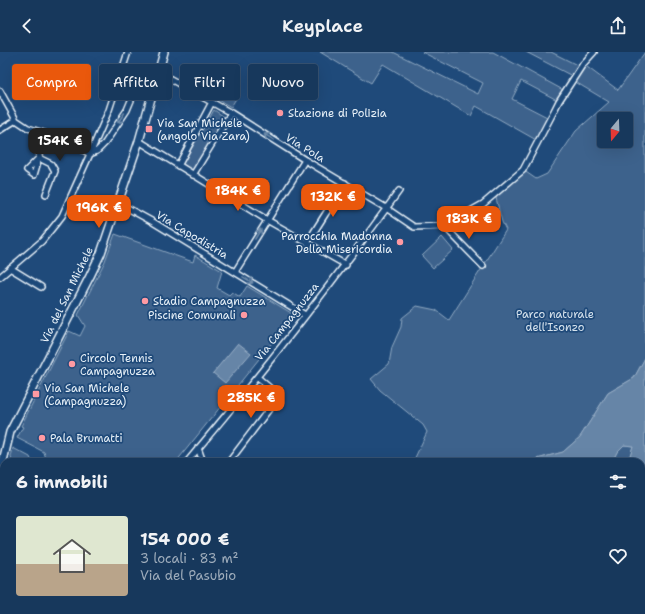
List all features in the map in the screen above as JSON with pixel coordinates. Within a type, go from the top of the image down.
[{"type":"main road","name":"Via del San Michele","points":[[160,64],[164,52]]},
{"type":"main road","name":"Via del San Michele","points":[[4,458],[10,432],[101,253],[139,141],[150,100]]},
{"type":"main road","name":"Via del San Michele","points":[[5,450],[6,458]]},
{"type":"main road","name":"Via del San Michele","points":[[0,477],[0,487]]},
{"type":"street","points":[[0,277],[42,241],[62,216],[109,110],[128,52]]},
{"type":"street","name":"Via Pola","points":[[172,80],[231,113],[305,160],[386,208],[414,227],[444,226],[483,204],[523,170],[559,101],[583,64],[594,52]]},
{"type":"street","points":[[0,91],[16,120],[28,128],[69,141],[90,154]]},
{"type":"street","points":[[90,154],[98,151],[105,143],[127,110],[131,100]]},
{"type":"street","points":[[178,166],[212,102]]},
{"type":"street","points":[[193,175],[231,113]]},
{"type":"street","points":[[0,130],[16,120]]},
{"type":"street","points":[[40,132],[39,158],[51,164],[55,171],[46,194]]},
{"type":"street","points":[[139,141],[267,220],[346,265]]},
{"type":"street","name":"Via Capodistria","points":[[235,272],[305,160]]},
{"type":"street","points":[[307,243],[345,183]]},
{"type":"street","name":"Via Campagnuzza","points":[[190,458],[346,265],[399,191]]},
{"type":"street","name":"Via Capodistria","points":[[118,203],[153,222],[305,316]]},
{"type":"street","points":[[444,226],[483,266]]},
{"type":"street","points":[[11,267],[41,287]]},
{"type":"street","points":[[232,458],[279,396],[257,377]]},
{"type":"street","points":[[198,448],[202,458]]},
{"type":"green space","points":[[320,52],[393,52],[478,94],[483,83],[422,52],[493,52],[565,91],[559,101],[521,81],[512,99],[551,119],[538,141],[476,106],[471,116],[383,64],[371,83]]},
{"type":"green space","points":[[526,52],[551,52],[579,66],[572,76]]},
{"type":"green space","name":"Parco naturale dell'Isonzo","points":[[645,52],[645,358],[634,378],[608,393],[580,437],[563,452],[541,458],[415,458],[427,432],[423,425],[380,390],[371,379],[389,364],[392,347],[401,327],[402,318],[417,306],[436,310],[449,320],[506,230],[502,222],[495,194],[523,170],[536,179],[547,174],[576,131],[597,113],[597,148],[633,148],[633,112],[598,112],[609,102],[572,80],[583,64],[618,90]]},
{"type":"green space","points":[[219,100],[235,100],[231,107]]},
{"type":"green space","points":[[214,110],[226,118],[192,172],[182,165]]},
{"type":"green space","points":[[115,234],[193,262],[195,255],[222,271],[217,288],[229,295],[232,292],[240,297],[247,286],[291,313],[292,318],[179,458],[46,458],[44,452],[17,438],[23,427],[21,426],[69,331],[80,336],[85,326],[78,315],[105,261]]},
{"type":"green space","points":[[442,237],[453,250],[433,268],[422,256]]},
{"type":"green space","points":[[624,445],[633,446],[629,458],[614,458],[617,452]]},
{"type":"green space","points":[[13,448],[30,458],[11,458]]},
{"type":"shaded area","points":[[238,343],[251,353],[225,383],[213,373]]},
{"type":"shaded area","points":[[645,358],[645,458],[629,458],[633,446],[624,445],[617,452],[614,458],[541,458],[563,452],[580,437],[608,393],[634,378]]},
{"type":"place","name":"Stazione di Polizia","points":[[280,113]]},
{"type":"place","name":"Via San Michele (angolo Via Zara)","points":[[149,129]]},
{"type":"place","name":"Parrocchia Madonna Della Misericordia","points":[[400,242]]},
{"type":"place","name":"Stadio Campagnuzza","points":[[145,301]]},
{"type":"place","name":"Piscine Comunali","points":[[244,315]]},
{"type":"place","name":"Circolo Tennis Campagnuzza","points":[[72,364]]},
{"type":"place","name":"Via San Michele (Campagnuzza)","points":[[36,394]]},
{"type":"place","name":"Pala Brumatti","points":[[42,438]]}]
